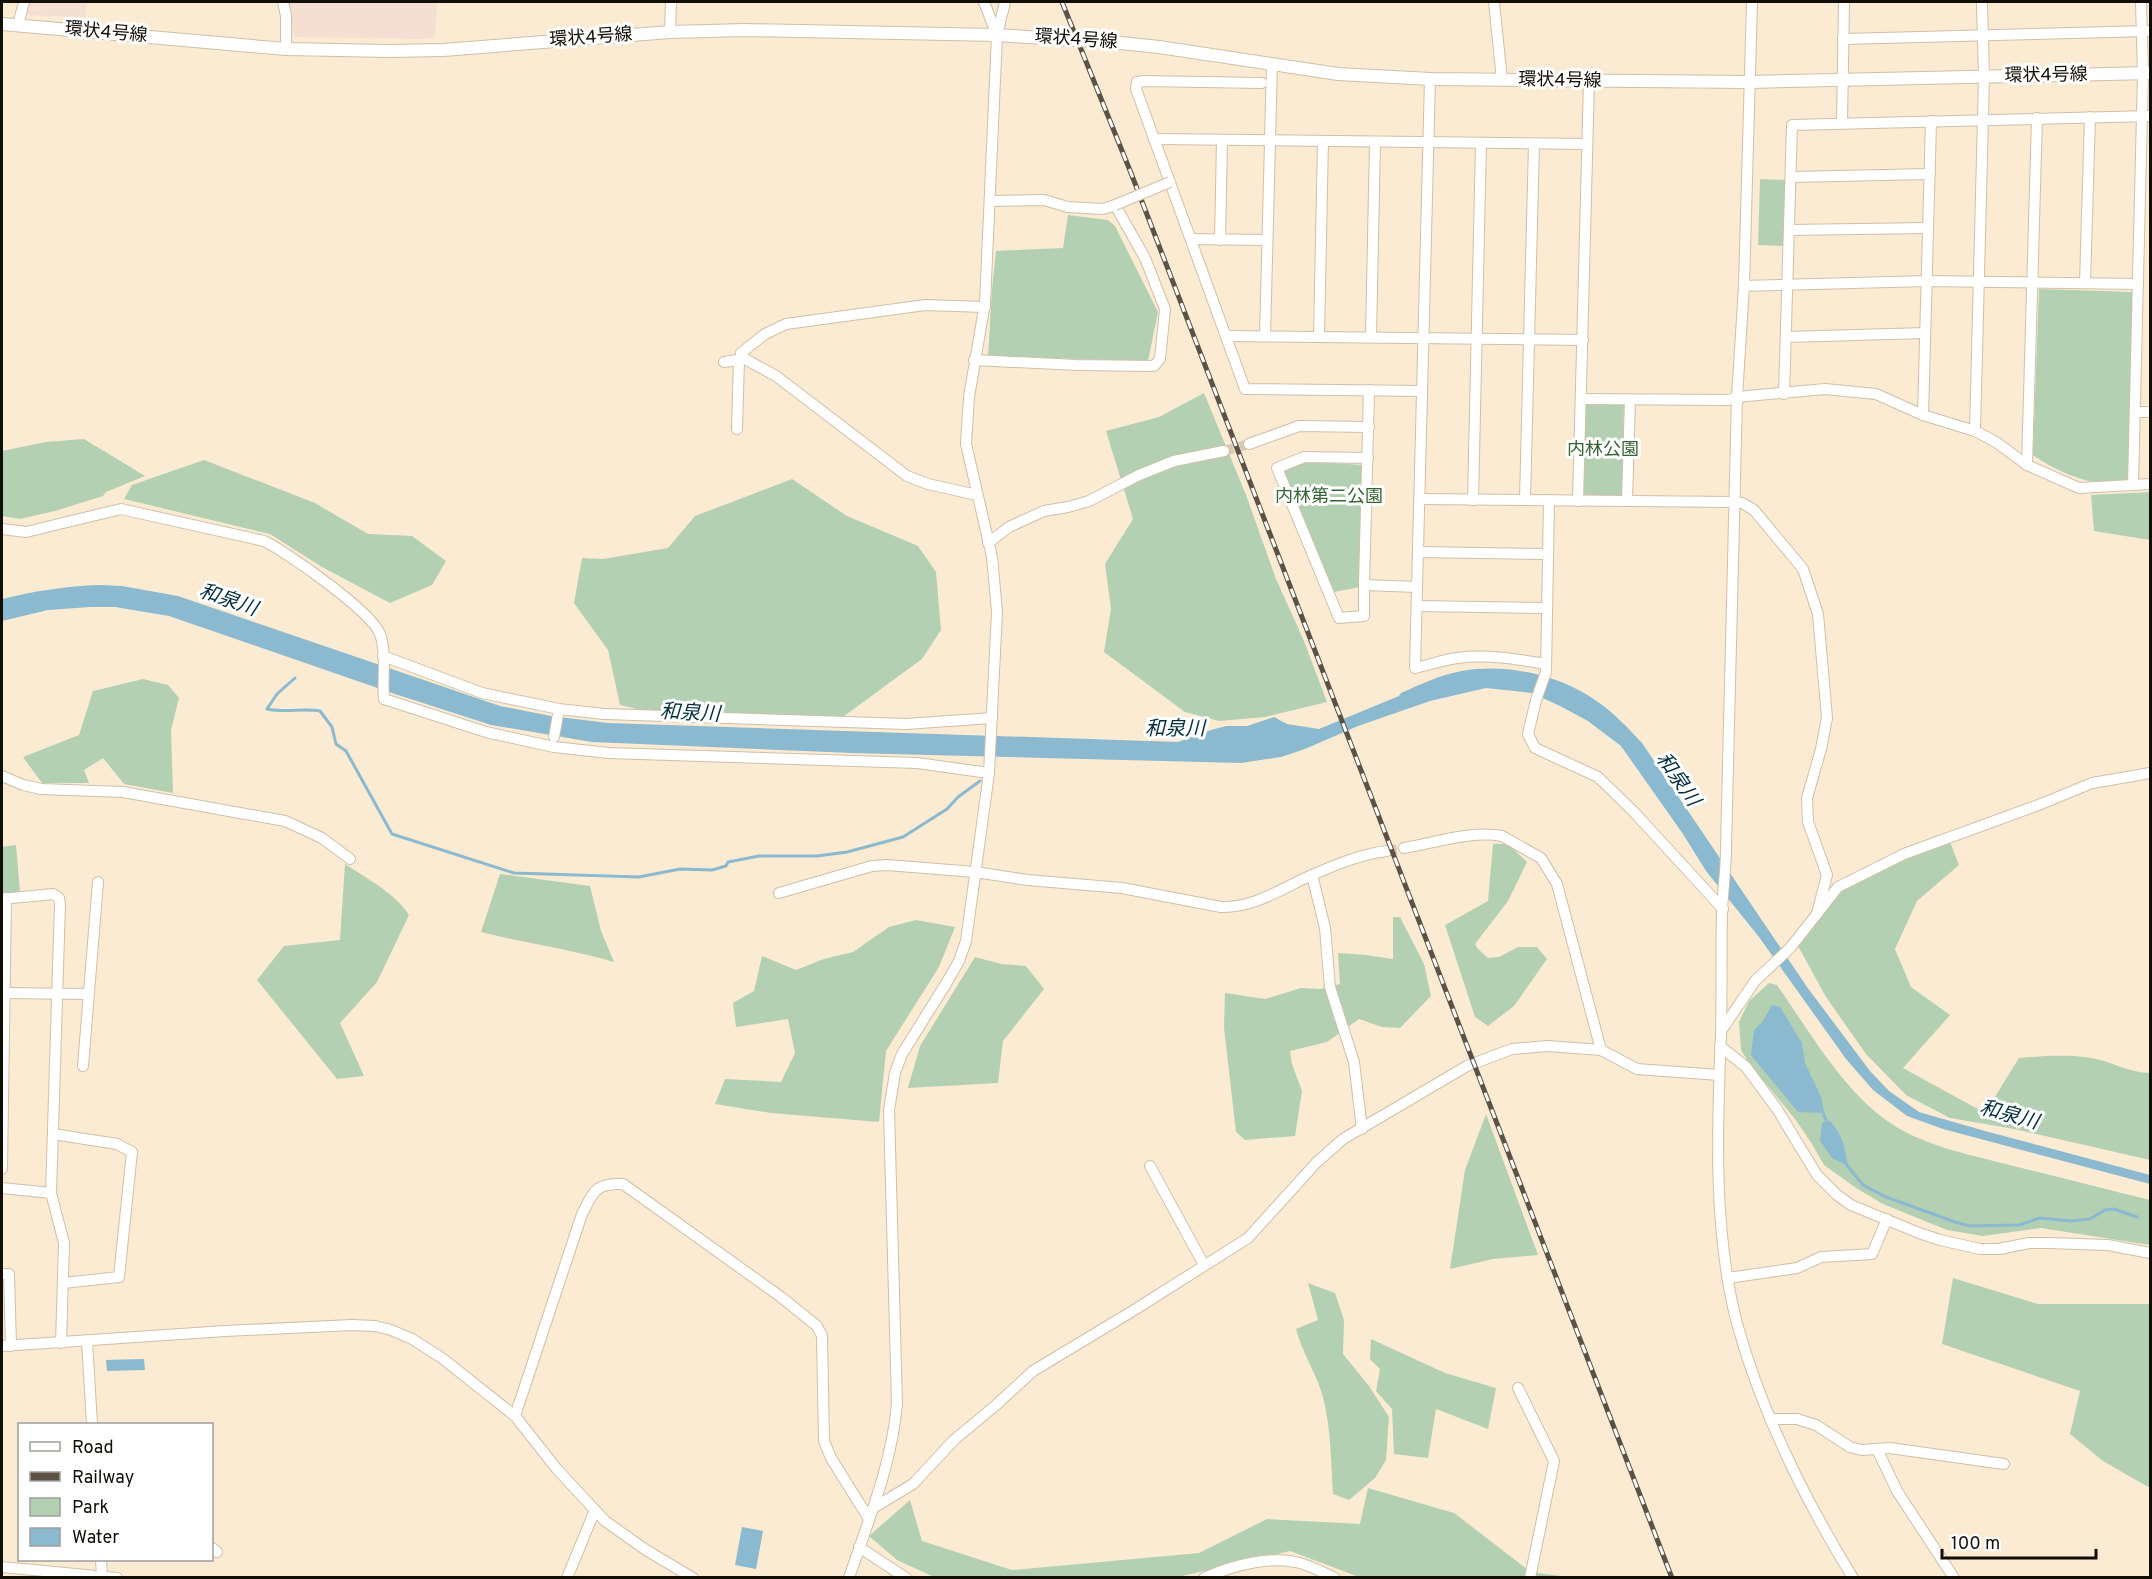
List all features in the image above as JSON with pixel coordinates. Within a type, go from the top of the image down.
[{"type":"main road","name":"環状4号線","points":[[2,24],[286,49],[389,51],[443,50],[670,32],[755,30],[997,35],[1111,42],[1338,74],[1430,79],[1750,82],[2147,73]]},
{"type":"street","points":[[18,25],[24,2]]},
{"type":"street","points":[[283,2],[286,16],[286,49]]},
{"type":"street","points":[[670,32],[671,2]]},
{"type":"street","points":[[984,2],[997,35]]},
{"type":"street","points":[[849,1578],[887,1465],[895,1428],[897,1404],[889,1110],[892,1090],[902,1054],[959,961],[966,941],[989,773],[996,612],[995,578],[966,444],[974,360],[985,307],[997,35],[1005,2]]},
{"type":"street","points":[[1494,2],[1502,80]]},
{"type":"street","points":[[1752,2],[1744,285],[1737,397],[1726,858],[1723,896],[1718,1155],[1723,1235],[1728,1278],[1738,1326],[1770,1419],[1828,1537],[1853,1578]]},
{"type":"street","points":[[1842,123],[1844,2]]},
{"type":"street","points":[[1975,431],[1984,77],[1982,2]]},
{"type":"street","points":[[2133,484],[2138,284],[2145,221],[2146,169],[2146,31],[2141,2]]},
{"type":"street","points":[[1844,39],[2146,31]]},
{"type":"street","points":[[1265,336],[1272,64]]},
{"type":"street","points":[[1430,79],[1415,668],[1457,658],[1477,657],[1523,660],[1546,669]]},
{"type":"street","points":[[1578,501],[1589,81]]},
{"type":"street","points":[[1263,83],[1137,82],[1136,89],[1245,389],[1422,391]]},
{"type":"street","points":[[1784,394],[1792,125],[2146,116]]},
{"type":"street","points":[[2085,283],[2090,117]]},
{"type":"street","points":[[2027,465],[2037,118]]},
{"type":"street","points":[[1923,415],[1931,121]]},
{"type":"street","points":[[1154,140],[1587,144]]},
{"type":"street","points":[[1220,240],[1222,140]]},
{"type":"street","points":[[1319,337],[1323,141]]},
{"type":"street","points":[[1371,337],[1375,142]]},
{"type":"street","points":[[1473,500],[1481,143]]},
{"type":"street","points":[[1525,500],[1534,144]]},
{"type":"street","points":[[1791,177],[1930,174]]},
{"type":"street","points":[[990,201],[1044,200],[1068,207],[1103,209],[1170,182]]},
{"type":"street","points":[[974,360],[1154,366],[1160,359],[1165,309],[1145,258],[1114,206]]},
{"type":"street","points":[[1790,230],[1928,228]]},
{"type":"street","points":[[1191,239],[1268,240]]},
{"type":"street","points":[[1744,285],[1927,281],[2138,284]]},
{"type":"street","points":[[737,429],[741,353],[765,334],[786,324],[926,305],[985,307]]},
{"type":"street","points":[[1787,337],[1925,333]]},
{"type":"street","points":[[1227,336],[1582,340]]},
{"type":"street","points":[[724,362],[742,360],[783,381],[907,476],[928,484],[977,495]]},
{"type":"street","points":[[1581,399],[1729,400],[1737,397],[1825,389],[1876,394],[1923,415],[1975,431],[1996,442],[2027,465],[2079,488],[2151,484]]},
{"type":"street","points":[[1368,458],[1304,457],[1277,468],[1335,618],[1364,616],[1369,427],[1369,390]]},
{"type":"street","points":[[1627,501],[1630,400]]},
{"type":"street","points":[[2135,411],[2151,412]]},
{"type":"street","points":[[1250,444],[1299,426],[1369,427]]},
{"type":"street","points":[[988,543],[1009,527],[1044,511],[1089,501],[1139,475],[1174,461],[1224,451]]},
{"type":"street","points":[[1419,499],[1734,502],[1742,503],[1754,510],[1803,569],[1818,614],[1827,718],[1807,798],[1808,822],[1827,875],[1817,914]]},
{"type":"street","points":[[1549,500],[1546,669],[1528,734],[1535,748],[1598,777],[1633,811],[1723,909]]},
{"type":"street","points":[[2,529],[26,532],[122,509],[264,541],[298,561],[373,620],[381,637],[384,699],[486,732],[554,747],[609,753],[917,763],[989,773]]},
{"type":"street","points":[[1418,552],[1548,554]]},
{"type":"street","points":[[1364,585],[1417,587]]},
{"type":"street","points":[[1417,606],[1547,608]]},
{"type":"street","points":[[383,664],[558,713],[906,724],[992,718]]},
{"type":"street","points":[[554,737],[558,713]]},
{"type":"street","points":[[1721,1032],[1755,981],[1791,947],[1838,887],[1904,854],[2092,783],[2131,774],[2151,773]]},
{"type":"street","points":[[2,776],[23,785],[42,789],[123,792],[285,821],[322,838],[350,859]]},
{"type":"street","points":[[1404,848],[1479,835],[1494,835],[1502,836],[1541,858],[1551,871],[1561,895],[1563,911],[1580,966],[1601,1050]]},
{"type":"street","points":[[779,893],[872,866],[887,865],[1122,888],[1221,907],[1237,907],[1263,899],[1312,875],[1362,856],[1387,851]]},
{"type":"street","points":[[1312,875],[1324,928],[1329,987],[1354,1062],[1362,1129]]},
{"type":"street","points":[[83,1066],[98,882]]},
{"type":"street","points":[[2,1169],[4,899],[53,894],[59,898],[51,1194],[64,1243],[61,1342]]},
{"type":"street","points":[[3,993],[88,994]]},
{"type":"street","points":[[873,1508],[913,1484],[954,1440],[1033,1371],[1248,1238],[1316,1163],[1343,1139],[1467,1066],[1512,1049],[1548,1046],[1601,1050],[1637,1069],[1719,1075]]},
{"type":"street","points":[[1720,1046],[1746,1067],[1777,1109],[1818,1175],[1837,1195],[1851,1205],[1940,1240],[1980,1249],[2048,1243],[2108,1245],[2151,1253]]},
{"type":"street","points":[[53,1134],[117,1144],[132,1152],[119,1277],[63,1283]]},
{"type":"street","points":[[1150,1166],[1204,1264]]},
{"type":"street","points":[[515,1416],[582,1214],[595,1191],[606,1184],[623,1184],[781,1297],[817,1326],[822,1336],[824,1441],[831,1458],[869,1519]]},
{"type":"street","points":[[2,1188],[51,1194]]},
{"type":"street","points":[[1728,1278],[1797,1268],[1821,1257],[1872,1254],[1887,1219]]},
{"type":"street","points":[[2,1274],[9,1274],[7,1346],[352,1325],[375,1326],[392,1330],[412,1339],[442,1358],[515,1416],[556,1468],[604,1521],[693,1578]]},
{"type":"street","points":[[87,1341],[92,1423]]},
{"type":"street","points":[[1518,1388],[1554,1461],[1530,1578]]},
{"type":"street","points":[[1770,1419],[1797,1419],[1816,1425],[1850,1447],[1862,1450],[1890,1448],[2004,1464]]},
{"type":"street","points":[[1877,1449],[1897,1491],[1954,1578]]},
{"type":"street","points":[[567,1578],[595,1510]]},
{"type":"street","points":[[860,1547],[906,1578]]},
{"type":"street","points":[[101,1561],[102,1576]]},
{"type":"street","points":[[1204,1578],[1231,1568],[1281,1561],[1297,1562],[1335,1578]]},
{"type":"street","points":[[2,1567],[32,1568],[117,1578]]},
{"type":"shaded area","points":[[27,2],[87,2],[85,17],[23,15]]},
{"type":"shaded area","points":[[289,2],[437,2],[435,37],[425,39],[294,37]]},
{"type":"green space","points":[[1760,179],[1786,180],[1784,246],[1758,245]]},
{"type":"green space","points":[[1068,215],[1108,220],[1115,226],[1158,312],[1148,361],[988,356],[996,251],[1063,248]]},
{"type":"green space","points":[[2039,289],[2133,292],[2130,478],[2122,486],[2075,477],[2033,455]]},
{"type":"green space","points":[[1204,393],[1246,495],[1276,579],[1304,641],[1327,702],[1265,717],[1219,721],[1185,712],[1104,652],[1111,609],[1105,564],[1133,519],[1106,431],[1159,417]]},
{"type":"green space","name":"内林公園","points":[[1584,403],[1624,404],[1622,497],[1583,497]]},
{"type":"green space","points":[[84,439],[145,476],[106,492],[103,496],[55,511],[20,519],[2,516],[2,451],[46,442]]},
{"type":"green space","points":[[204,460],[315,503],[368,534],[412,536],[446,561],[432,585],[390,603],[322,567],[270,534],[124,499],[132,485]]},
{"type":"green space","name":"内林第二公園","points":[[1303,463],[1363,465],[1360,587],[1334,592],[1284,471]]},
{"type":"green space","points":[[792,479],[847,516],[918,546],[936,572],[941,630],[922,659],[840,719],[680,719],[620,705],[608,650],[574,603],[582,558],[603,559],[668,548],[695,516]]},
{"type":"green space","points":[[2150,492],[2150,540],[2094,531],[2091,495]]},
{"type":"green space","points":[[143,679],[168,685],[179,698],[171,730],[173,793],[124,784],[103,758],[84,770],[89,783],[42,783],[23,757],[79,735],[93,691]]},
{"type":"green space","points":[[1950,842],[1959,865],[1917,901],[1895,949],[1911,987],[1950,1015],[1903,1068],[1985,1113],[2019,1058],[2082,1057],[2150,1073],[2150,1160],[2014,1129],[1950,1118],[1906,1095],[1866,1054],[1826,997],[1798,946],[1835,894],[1886,867]]},
{"type":"green space","points":[[1493,844],[1508,844],[1527,862],[1508,901],[1475,944],[1488,958],[1499,957],[1518,947],[1537,947],[1547,959],[1514,1006],[1488,1026],[1475,1017],[1445,925],[1488,901]]},
{"type":"green space","points":[[16,845],[20,892],[2,894],[2,847]]},
{"type":"green space","points":[[345,864],[396,899],[409,915],[377,982],[340,1023],[364,1076],[337,1079],[257,980],[284,946],[340,940]]},
{"type":"green space","points":[[500,874],[590,886],[601,931],[614,962],[481,932]]},
{"type":"green space","points":[[1393,917],[1400,917],[1424,964],[1431,996],[1400,1028],[1382,1027],[1359,1019],[1327,1042],[1290,1051],[1292,1064],[1302,1091],[1295,1136],[1245,1140],[1236,1132],[1224,1028],[1225,993],[1265,999],[1301,988],[1320,989],[1340,984],[1338,953],[1393,959]]},
{"type":"green space","points":[[916,920],[955,927],[939,967],[886,1051],[879,1122],[771,1113],[715,1104],[725,1079],[781,1082],[795,1053],[788,1019],[736,1027],[733,1003],[754,991],[762,956],[796,970],[824,959],[853,952],[889,927]]},
{"type":"green space","points":[[975,957],[1001,964],[1026,966],[1044,989],[1003,1041],[998,1083],[908,1088],[920,1046]]},
{"type":"green space","points":[[1769,983],[1777,985],[1825,1055],[1852,1089],[1896,1127],[1928,1142],[1962,1153],[2150,1200],[2150,1245],[2041,1228],[1983,1236],[1947,1230],[1883,1204],[1856,1188],[1824,1165],[1795,1119],[1741,1050],[1739,1022],[1749,1001]]},
{"type":"green space","points":[[1486,1114],[1538,1255],[1493,1259],[1450,1269],[1465,1170]]},
{"type":"green space","points":[[1953,1278],[2038,1304],[2150,1304],[2150,1488],[2103,1461],[2070,1434],[2080,1391],[1942,1344]]},
{"type":"green space","points":[[1308,1283],[1335,1293],[1344,1320],[1343,1354],[1369,1386],[1389,1417],[1386,1460],[1375,1478],[1349,1500],[1333,1494],[1326,1409],[1296,1329],[1318,1320]]},
{"type":"green space","points":[[1371,1339],[1445,1373],[1496,1388],[1488,1429],[1436,1409],[1428,1458],[1394,1454],[1392,1409],[1376,1391],[1380,1369],[1370,1359]]},
{"type":"green space","points":[[1368,1488],[1454,1513],[1531,1572],[1569,1577],[1359,1577],[1290,1551],[1178,1577],[934,1577],[897,1560],[869,1536],[910,1500],[922,1541],[1012,1570],[1199,1553],[1267,1519],[1360,1524]]},
{"type":"water","points":[[100,585],[122,586],[178,596],[500,706],[551,716],[608,723],[1178,742],[1226,726],[1247,726],[1274,717],[1287,724],[1319,729],[1399,696],[1423,683],[1462,671],[1515,670],[1551,678],[1598,702],[1616,716],[1642,743],[1807,987],[1870,1071],[1889,1091],[1919,1112],[2150,1175],[2150,1184],[1943,1129],[1907,1116],[1873,1090],[1846,1059],[1759,937],[1706,871],[1621,746],[1588,721],[1532,693],[1486,688],[1430,701],[1358,726],[1281,757],[1241,763],[852,753],[592,742],[491,725],[169,616],[115,607],[90,607],[48,610],[2,621],[2,599],[51,589]]},
{"type":"water","points":[[1772,1005],[1780,1007],[1802,1043],[1805,1063],[1821,1097],[1825,1117],[1823,1113],[1798,1112],[1751,1055],[1754,1030],[1763,1021]]},
{"type":"water","points":[[1830,1121],[1841,1137],[1848,1166],[1832,1158],[1820,1141],[1822,1123]]},
{"type":"water","points":[[144,1359],[145,1370],[107,1371],[106,1360]]},
{"type":"water","points":[[742,1527],[763,1531],[756,1569],[735,1565]]},
{"type":"waterway","points":[[295,678],[277,694],[267,709],[320,711],[332,727],[336,744],[346,751],[392,834],[514,873],[639,877],[680,869],[712,870],[726,866],[728,862],[759,856],[817,856],[847,852],[903,837],[947,809],[958,797],[980,781]]},
{"type":"waterway","points":[[1823,1113],[1828,1125]]},
{"type":"waterway","points":[[1846,1164],[1863,1185],[1886,1197],[1970,1226],[2019,1225],[2040,1218],[2071,1221],[2090,1219],[2105,1210],[2114,1209],[2137,1217]]},
{"type":"tunnel","points":[[1224,451],[1249,444]]},
{"type":"tunnel","points":[[1387,851],[1404,848]]},
{"type":"railway","points":[[1062,2],[1131,173],[1672,1578]]},
{"type":"water label","name":"和泉川","points":[[228,601]]},
{"type":"water label","name":"和泉川","points":[[690,714]]},
{"type":"water label","name":"和泉川","points":[[1175,730]]},
{"type":"water label","name":"和泉川","points":[[1677,780]]},
{"type":"water label","name":"和泉川","points":[[2009,1116]]}]
